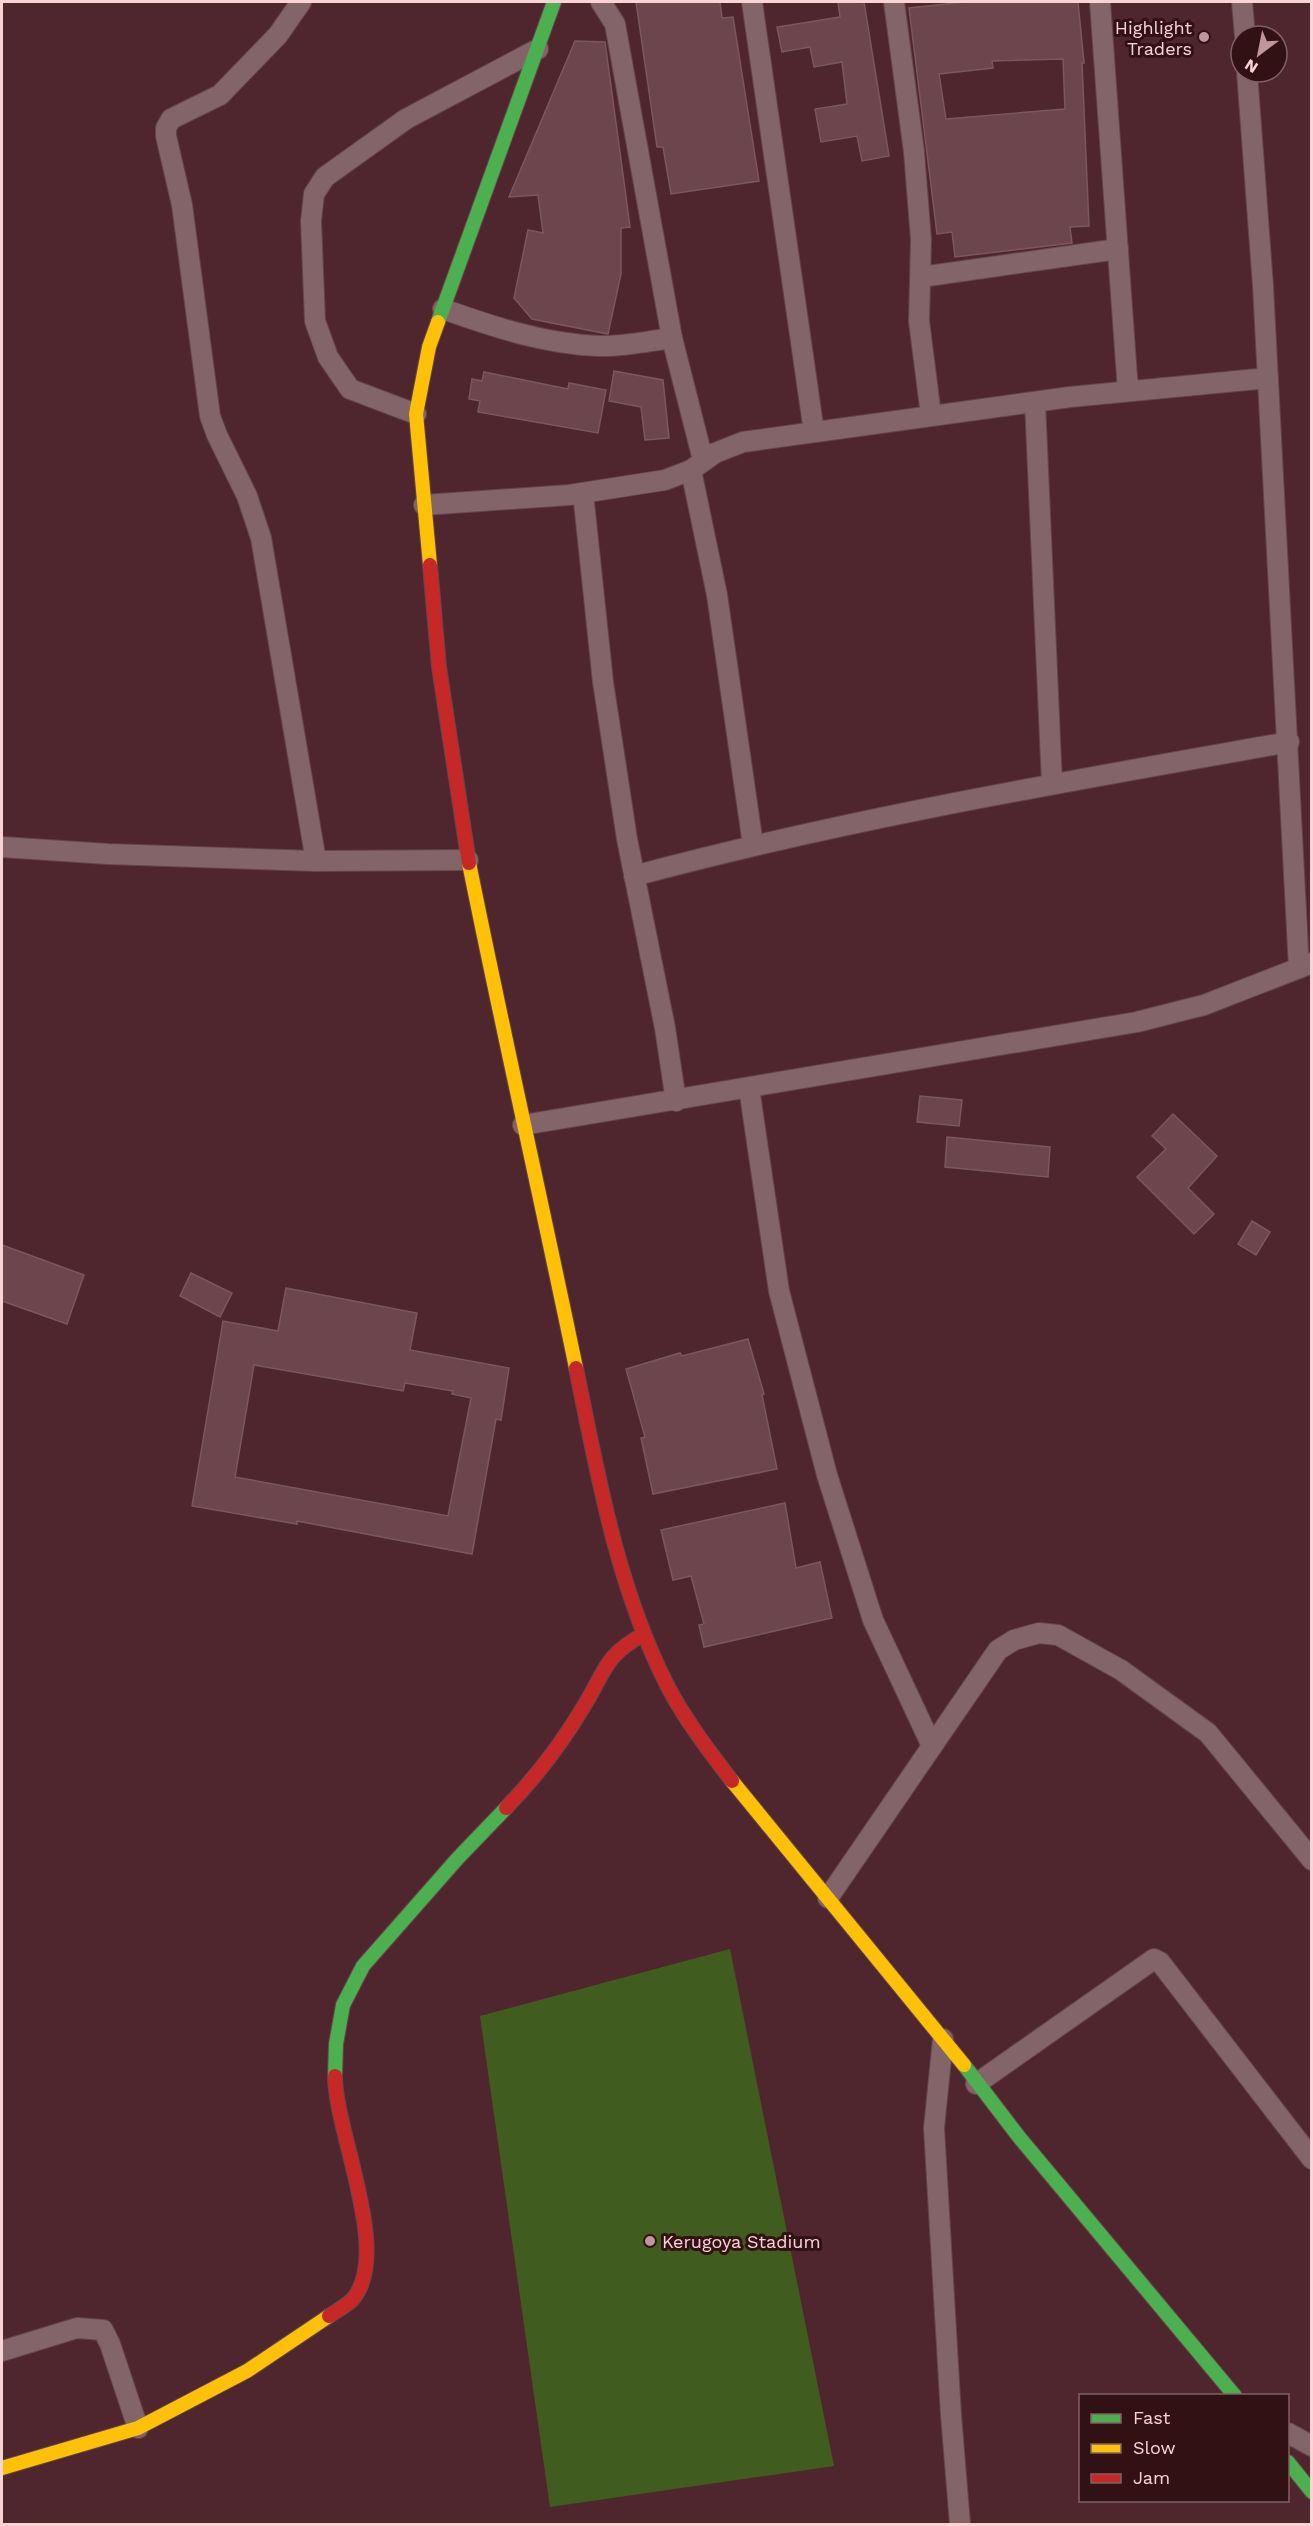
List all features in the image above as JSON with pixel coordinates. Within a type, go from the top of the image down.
[{"type":"main road","points":[[554,2],[504,146],[462,251],[429,347],[416,414],[439,667],[468,860],[603,1498],[630,1598],[669,1688],[701,1740],[760,1817],[943,2039],[976,2084],[1233,2394]]},
{"type":"main road","points":[[2,2468],[138,2428],[247,2371],[352,2300],[365,2276],[368,2245],[334,2080],[336,2044],[341,2015],[352,1982],[363,1966],[458,1858],[537,1775],[584,1706],[608,1661],[624,1645],[644,1634]]},
{"type":"main road","points":[[1289,2464],[1311,2492]]},
{"type":"street","points":[[301,2],[278,36],[220,96],[171,119],[166,128],[166,136],[182,205],[210,416],[217,435],[248,496],[261,538],[316,861]]},
{"type":"street","points":[[601,2],[615,24],[697,465],[753,845]]},
{"type":"street","points":[[752,2],[814,432]]},
{"type":"street","points":[[894,2],[914,152],[921,276],[919,321],[931,415]]},
{"type":"street","points":[[1100,2],[1128,391]]},
{"type":"street","points":[[1242,2],[1244,24]]},
{"type":"street","points":[[416,414],[356,392],[344,382],[328,357],[315,321],[310,221],[314,194],[325,177],[406,119],[538,48]]},
{"type":"street","points":[[523,1125],[1137,1022],[1204,1005],[1305,965],[1248,84]]},
{"type":"street","points":[[921,276],[1118,249]]},
{"type":"street","points":[[443,309],[509,332],[554,343],[602,346],[672,338]]},
{"type":"street","points":[[424,505],[583,493],[665,480],[743,442],[1035,402],[1268,378]]},
{"type":"street","points":[[1035,402],[1052,784]]},
{"type":"street","points":[[583,493],[603,682],[634,876],[676,1101]]},
{"type":"street","points":[[634,876],[753,845],[1052,784],[1289,742]]},
{"type":"street","points":[[2,847],[108,854],[316,861],[468,860]]},
{"type":"street","points":[[749,1088],[778,1291],[827,1475],[873,1620],[932,1746]]},
{"type":"street","points":[[828,1898],[998,1650],[1014,1640],[1039,1633],[1058,1635],[1121,1670],[1208,1732],[1311,1860]]},
{"type":"street","points":[[976,2084],[1154,1959],[1160,1962],[1311,2159]]},
{"type":"street","points":[[943,2039],[934,2128],[951,2415],[960,2524]]},
{"type":"street","points":[[2,2351],[77,2328],[103,2330],[110,2344],[138,2428]]},
{"type":"street","points":[[1289,2434],[1311,2446]]},
{"type":"green space","name":"Kerugoya Stadium","points":[[730,1949],[834,2466],[550,2507],[480,2016]]},
{"type":"building","points":[[636,2],[720,2],[722,18],[733,17],[759,181],[671,194],[663,147],[657,147]]},
{"type":"building","points":[[838,2],[864,2],[889,156],[862,161],[857,136],[821,142],[815,109],[847,104],[842,62],[814,67],[810,47],[782,52],[777,27],[840,17]]},
{"type":"building","points":[[965,2],[1078,2],[1084,63],[1082,63],[1089,226],[1070,227],[1072,243],[955,257],[952,232],[937,234],[909,8]],"holes":[[[1063,59],[1065,109],[946,119],[939,74],[993,68],[992,61]]]},
{"type":"building","points":[[575,41],[605,42],[630,227],[621,228],[621,274],[608,334],[532,319],[514,298],[528,230],[543,233],[538,195],[509,197]]},
{"type":"building","points":[[614,371],[663,380],[669,438],[645,440],[641,407],[609,401]]},
{"type":"building","points":[[484,372],[568,389],[569,383],[606,390],[598,433],[478,412],[480,401],[469,399],[472,379],[482,381]]},
{"type":"building","points":[[920,1096],[962,1100],[959,1126],[917,1122]]},
{"type":"building","points":[[1173,1114],[1217,1156],[1188,1188],[1214,1214],[1194,1234],[1137,1177],[1166,1149],[1152,1136]]},
{"type":"building","points":[[947,1137],[1050,1147],[1048,1177],[945,1167]]},
{"type":"building","points":[[1252,1221],[1270,1232],[1256,1255],[1238,1244]]},
{"type":"building","points":[[2,1245],[84,1275],[67,1324],[2,1301]]},
{"type":"building","points":[[191,1273],[232,1293],[220,1317],[180,1296]]},
{"type":"building","points":[[286,1288],[417,1313],[410,1350],[509,1368],[501,1420],[496,1419],[472,1554],[297,1521],[297,1524],[192,1506],[223,1321],[278,1331]],"holes":[[[254,1365],[403,1391],[405,1383],[453,1391],[452,1394],[471,1398],[448,1516],[235,1477]]]},
{"type":"building","points":[[748,1339],[764,1394],[762,1395],[777,1469],[653,1494],[641,1438],[645,1437],[626,1369],[680,1353],[682,1356]]},
{"type":"building","points":[[785,1503],[796,1568],[820,1562],[832,1618],[704,1647],[699,1625],[704,1624],[691,1576],[673,1580],[661,1530]]},
{"type":"traffic: fast","points":[[438,322],[554,2]]},
{"type":"traffic: fast","points":[[335,2076],[336,2044],[343,2005],[363,1966],[458,1858],[506,1808]]},
{"type":"traffic: fast","points":[[964,2065],[1019,2137],[1233,2394]]},
{"type":"traffic: fast","points":[[1289,2463],[1312,2492]]},
{"type":"traffic: slow","points":[[430,565],[416,414],[429,347],[438,322]]},
{"type":"traffic: slow","points":[[469,863],[576,1368]]},
{"type":"traffic: slow","points":[[732,1781],[964,2065]]},
{"type":"traffic: slow","points":[[2,2468],[138,2428],[247,2371],[329,2316]]},
{"type":"traffic: jam","points":[[430,565],[439,667],[469,863]]},
{"type":"traffic: jam","points":[[576,1368],[601,1490],[622,1571],[635,1610],[650,1649],[675,1700],[698,1736],[732,1781]]},
{"type":"traffic: jam","points":[[506,1808],[558,1746],[613,1657],[644,1634]]},
{"type":"traffic: jam","points":[[329,2316],[352,2300],[363,2280],[367,2254],[365,2224],[337,2100],[335,2076]]},
{"type":"place","name":"Highlight Traders","points":[[1204,37]]},
{"type":"place","name":"Kerugoya Stadium","points":[[650,2241]]}]
